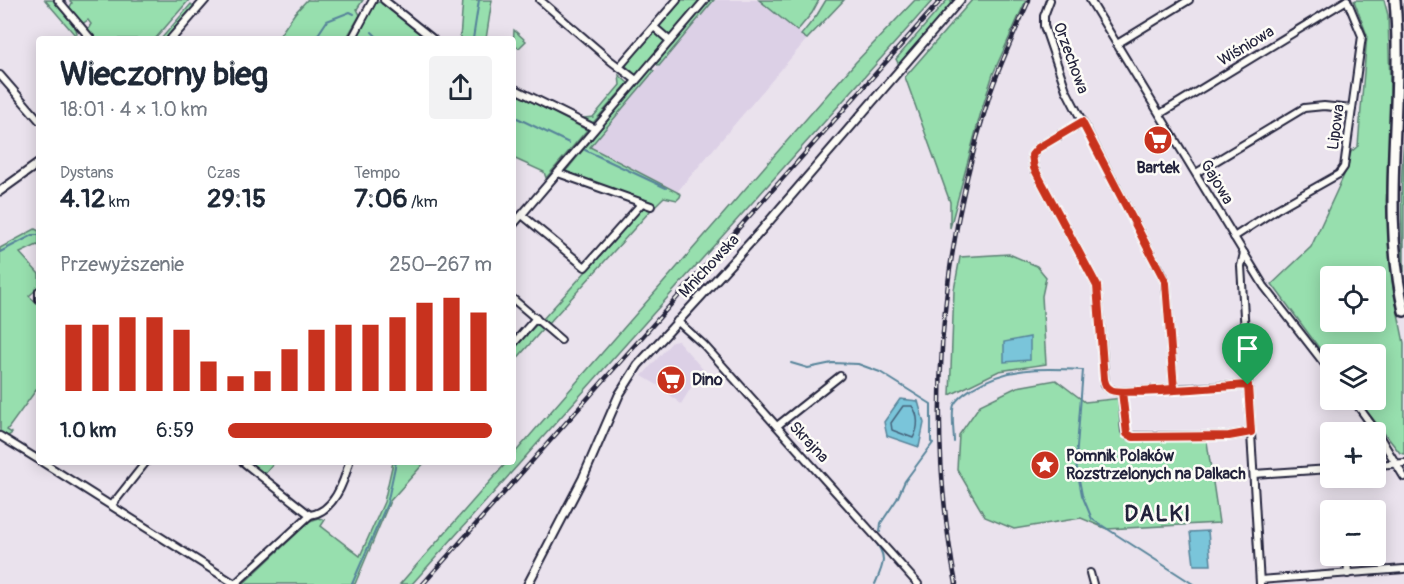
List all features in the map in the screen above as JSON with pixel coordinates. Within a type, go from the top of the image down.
[{"type":"main road","points":[[1395,0],[1400,68],[1393,174],[1393,220],[1396,268],[1404,311]]},
{"type":"street","points":[[58,0],[88,36]]},
{"type":"street","points":[[174,36],[205,0]]},
{"type":"street","points":[[354,36],[373,0]]},
{"type":"street","points":[[384,0],[429,36]]},
{"type":"street","points":[[540,0],[636,80]]},
{"type":"street","points":[[619,67],[677,0]]},
{"type":"street","points":[[516,222],[705,0]]},
{"type":"street","name":"Mnichowska","points":[[528,584],[583,478],[619,395],[638,365],[759,233],[960,0]]},
{"type":"street","name":"Orzechowa","points":[[1050,0],[1044,16],[1044,26],[1066,90],[1166,283],[1174,389]]},
{"type":"street","name":"Gajowa","points":[[1090,0],[1264,286],[1320,358]]},
{"type":"street","points":[[1117,44],[1189,0]]},
{"type":"street","name":"Lipowa","points":[[1234,237],[1342,171],[1362,36],[1347,0]]},
{"type":"street","name":"Wiśniowa","points":[[1160,114],[1347,0]]},
{"type":"street","points":[[654,27],[670,41]]},
{"type":"street","points":[[0,75],[36,117]]},
{"type":"street","points":[[516,89],[594,128]]},
{"type":"street","points":[[1196,173],[1304,108],[1316,106],[1352,109]]},
{"type":"street","points":[[1082,122],[1038,148],[1032,155],[1034,168],[1097,286],[1105,385],[1109,389],[1122,392],[1248,385]]},
{"type":"street","points":[[0,191],[36,165]]},
{"type":"street","points":[[558,173],[651,206]]},
{"type":"street","points":[[522,215],[585,267],[642,203]]},
{"type":"street","points":[[1244,253],[1241,266],[1260,582],[1404,569]]},
{"type":"street","points":[[516,301],[561,340]]},
{"type":"street","points":[[516,341],[536,318]]},
{"type":"street","name":"Skrajna","points":[[677,321],[704,345],[918,584]]},
{"type":"street","points":[[777,426],[840,376]]},
{"type":"street","points":[[1122,392],[1125,431],[1130,436],[1229,436],[1251,432]]},
{"type":"street","points":[[1361,410],[1404,477]]},
{"type":"street","points":[[0,436],[36,456]]},
{"type":"street","points":[[1386,464],[1404,463]]},
{"type":"street","points":[[50,465],[235,584],[310,515],[319,514],[325,509],[342,485],[348,465]]},
{"type":"street","points":[[112,506],[144,465]]},
{"type":"street","points":[[247,465],[310,515]]},
{"type":"street","points":[[1254,474],[1320,470]]},
{"type":"street","points":[[1348,566],[1348,574]]},
{"type":"street","points":[[1090,573],[1093,584]]},
{"type":"shaded area","points":[[715,0],[759,0],[807,39],[677,192],[590,147]]},
{"type":"shaded area","points":[[678,341],[707,374],[692,386],[681,404],[642,376],[672,342]]},
{"type":"green space","points":[[45,0],[54,0],[76,29],[75,35]]},
{"type":"green space","points":[[69,0],[189,0],[158,36],[94,36],[88,29],[91,24],[88,20],[82,24],[69,9],[72,3]]},
{"type":"green space","points":[[307,0],[363,0],[357,9],[360,15],[348,36],[279,36]]},
{"type":"green space","points":[[463,0],[492,0],[486,36],[460,36]]},
{"type":"green space","points":[[680,0],[701,0],[670,37],[659,27],[660,22]]},
{"type":"green space","points":[[708,0],[714,0],[659,66],[655,63]]},
{"type":"green space","points":[[759,0],[819,0],[812,13],[797,31]]},
{"type":"green space","points":[[826,0],[844,0],[807,39],[801,35]]},
{"type":"green space","points":[[915,0],[933,0],[412,584],[400,584],[504,465],[516,465],[516,452],[855,63]]},
{"type":"green space","points":[[947,0],[955,0],[899,65],[896,59]]},
{"type":"green space","points":[[972,0],[1026,0],[993,74],[950,228],[950,202],[905,77]]},
{"type":"green space","points":[[1384,0],[1388,15],[1391,121],[1386,201],[1393,289],[1404,343],[1404,454],[1400,453],[1386,435],[1386,422],[1375,422],[1366,410],[1386,410],[1386,344],[1320,344],[1320,349],[1272,284],[1311,247],[1345,173],[1351,152],[1358,146],[1367,35],[1354,1]]},
{"type":"green space","points":[[380,2],[424,36],[357,36],[375,3]]},
{"type":"green space","points":[[191,4],[194,7],[169,36],[164,36]]},
{"type":"green space","points":[[514,30],[526,41],[519,48],[516,47],[516,36],[514,36]]},
{"type":"green space","points":[[652,32],[656,32],[667,41],[637,76],[624,64]]},
{"type":"green space","points":[[650,68],[654,71],[590,147],[681,194],[677,200],[664,197],[655,206],[565,172]]},
{"type":"green space","points":[[619,75],[628,83],[593,123],[584,118],[593,117],[620,85]]},
{"type":"green space","points":[[516,94],[587,130],[546,178],[544,172],[516,159]]},
{"type":"green space","points":[[1404,139],[1404,272],[1401,206]]},
{"type":"green space","points":[[644,207],[651,210],[548,324],[543,319]]},
{"type":"green space","points":[[36,230],[36,245],[20,253],[36,271],[36,290],[29,296],[36,302],[36,390],[7,430],[12,433],[8,436],[0,432],[0,248]]},
{"type":"green space","points":[[1009,254],[1037,266],[1046,277],[1042,296],[1046,364],[999,371],[950,395],[954,290],[960,257]]},
{"type":"green space","points":[[537,324],[543,329],[516,360],[516,347]]},
{"type":"green space","points":[[1056,380],[1085,402],[1123,398],[1127,434],[1206,435],[1219,523],[1107,529],[1081,518],[1014,529],[985,517],[957,469],[959,435],[980,405],[1017,387]]},
{"type":"green space","points":[[252,465],[272,465],[264,475]]},
{"type":"green space","points":[[392,465],[422,465],[390,501],[355,584],[243,584],[310,521],[319,518],[325,520],[321,526],[360,556],[384,502]]},
{"type":"water","points":[[1030,337],[1030,360],[1004,362],[1004,342]]},
{"type":"water","points":[[900,399],[918,401],[924,423],[919,447],[887,436],[884,422]]},
{"type":"water","points":[[1208,531],[1211,565],[1194,565],[1190,532]]},
{"type":"waterway","points":[[473,36],[479,0]]},
{"type":"waterway","points":[[317,36],[327,21],[350,12],[354,14]]},
{"type":"waterway","points":[[372,32],[376,36]]},
{"type":"waterway","points":[[516,117],[569,143]]},
{"type":"waterway","points":[[585,150],[666,188]]},
{"type":"waterway","points":[[0,252],[36,235]]},
{"type":"waterway","points":[[791,363],[808,368],[832,363],[858,364],[880,372],[931,404],[931,442],[933,443],[905,481],[897,499],[881,523],[880,532]]},
{"type":"waterway","points":[[954,442],[954,405],[959,398],[985,381],[1026,370],[1083,370],[1076,460]]},
{"type":"waterway","points":[[1076,464],[1082,495],[1092,519],[1193,584]]},
{"type":"waterway","points":[[352,584],[387,504],[395,465]]},
{"type":"waterway","points":[[873,539],[883,555],[881,571],[875,584]]},
{"type":"railway","points":[[423,584],[941,0]]},
{"type":"railway","points":[[956,584],[941,462],[942,339],[949,277],[972,156],[989,97],[1029,0]]},
{"type":"place","name":"Bartek","points":[[1158,140]]},
{"type":"place","name":"Dino","points":[[671,380]]},
{"type":"place","name":"Pomnik Polaków Rozstrzelonych na Dalkach","points":[[1045,465]]},
{"type":"district","name":"DALKI","points":[[1158,514]]},
{"type":"route","points":[[1248,385],[1122,392],[1109,389],[1105,385],[1097,286],[1034,168],[1032,155],[1038,148],[1082,122],[1166,283],[1174,389],[1122,392],[1127,434],[1133,437],[1229,436],[1251,432],[1248,385]]}]
